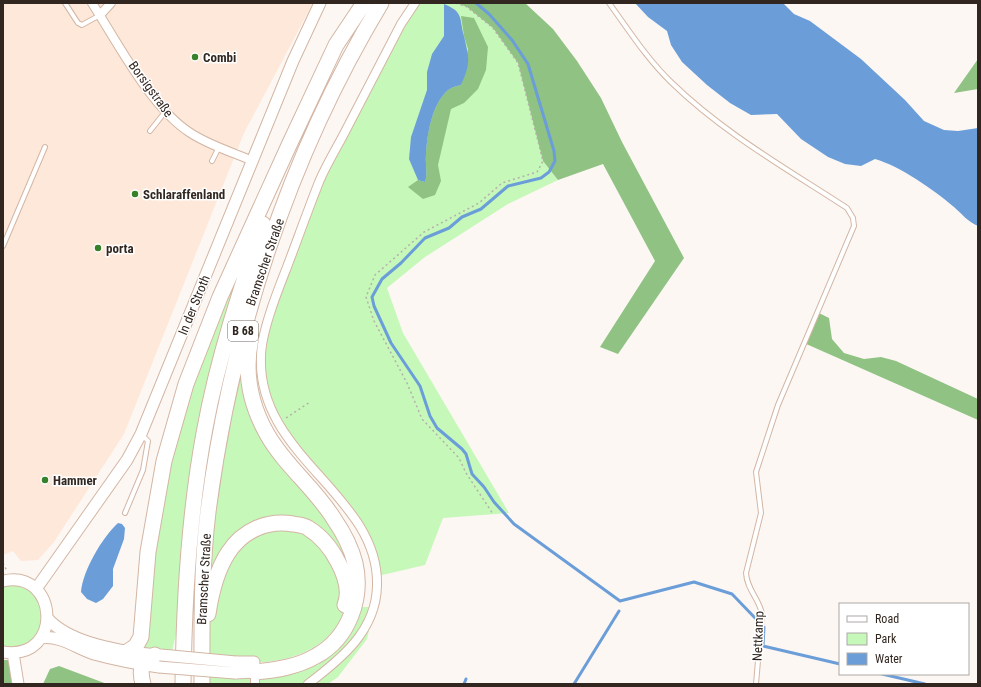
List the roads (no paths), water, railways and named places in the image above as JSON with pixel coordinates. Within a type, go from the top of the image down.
[{"type":"highway","name":"B 68","points":[[183,684],[187,585],[193,513],[205,428],[231,317],[290,144],[336,45],[364,3]]},
{"type":"highway","name":"Bramscher Straße","points":[[202,684],[202,587],[208,513],[220,434],[245,321],[280,216],[305,151],[354,47],[381,3]]},
{"type":"highway","points":[[127,652],[136,646],[142,638],[149,545],[164,461],[186,384],[220,297],[290,144]]},
{"type":"highway","points":[[255,290],[254,324],[248,353],[247,372],[254,405],[267,434],[283,457],[303,479],[334,518],[354,562],[357,585],[354,607],[346,626],[334,643],[317,656],[298,664],[255,673]]},
{"type":"highway","points":[[202,652],[210,600],[216,580],[228,553],[239,539],[255,529],[279,522],[307,527],[330,547],[347,577],[346,603],[337,626],[321,643],[294,657],[255,673]]},
{"type":"highway","points":[[144,684],[141,675],[142,665],[147,659],[158,659]]},
{"type":"street","name":"Borsigstraße","points":[[92,3],[152,95],[165,112],[190,133],[253,161]]},
{"type":"street","points":[[100,15],[111,3]]},
{"type":"street","name":"In der Stroth","points":[[36,590],[127,460],[141,434],[293,60],[320,3]]},
{"type":"street","points":[[308,684],[337,662],[364,630],[374,607],[378,576],[373,552],[364,532],[342,502],[290,442],[278,423],[269,405],[265,390],[260,356],[276,297],[320,180],[401,24],[415,3]]},
{"type":"street","points":[[5,576],[30,584],[45,601],[48,619],[41,638],[35,645],[24,651],[8,653],[18,684]]},
{"type":"street","points":[[48,619],[54,626],[95,645],[158,659],[236,667],[255,673]]},
{"type":"street","points":[[41,638],[56,638],[92,653],[142,665]]},
{"type":"lane","points":[[65,3],[78,23],[82,25],[100,15]]},
{"type":"lane","name":"Nettkamp","points":[[609,3],[669,81],[689,100],[758,150],[847,208],[853,218],[854,226],[781,399],[756,472],[761,513],[746,573],[746,582],[760,605],[762,614],[756,684]]},
{"type":"lane","points":[[150,131],[165,112]]},
{"type":"lane","points":[[3,246],[44,147]]},
{"type":"lane","points":[[212,162],[219,147]]},
{"type":"lane","points":[[125,513],[143,470],[148,441],[141,434]]},
{"type":"water","points":[[635,3],[783,3],[794,14],[810,21],[861,59],[905,100],[924,121],[944,130],[958,131],[978,128],[978,226],[968,220],[946,200],[927,186],[885,162],[875,159],[861,166],[845,164],[828,157],[801,139],[777,114],[751,115],[730,103],[707,85],[682,62],[671,45],[667,31],[648,17]]},
{"type":"water","points":[[444,4],[455,10],[460,16],[467,50],[468,66],[461,85],[453,87],[447,91],[438,104],[431,120],[426,158],[425,182],[418,180],[409,159],[411,137],[427,90],[427,72],[432,54],[444,36]]},
{"type":"water","points":[[118,523],[122,524],[125,528],[124,539],[113,569],[113,586],[103,599],[96,603],[87,599],[81,592],[85,574],[94,555]]},
{"type":"waterway","points":[[476,3],[489,14],[512,40],[528,64],[554,151],[555,161],[549,172],[541,178],[508,186],[481,209],[462,217],[449,228],[425,238],[401,263],[382,279],[372,297],[374,306],[391,343],[420,386],[430,416],[437,428],[462,449],[466,454],[472,474],[514,524],[620,601],[694,582],[732,594],[757,620]]},
{"type":"waterway","points":[[574,684],[619,611]]},
{"type":"waterway","points":[[764,627],[763,646],[839,664]]},
{"type":"waterway","points":[[886,675],[925,684]]},
{"type":"waterway","points":[[464,684],[466,679]]},
{"type":"place","name":"Combi","points":[[195,57]]},
{"type":"place","name":"Schlaraffenland","points":[[135,194]]},
{"type":"place","name":"porta","points":[[98,248]]},
{"type":"place","name":"Hammer","points":[[45,480]]}]
